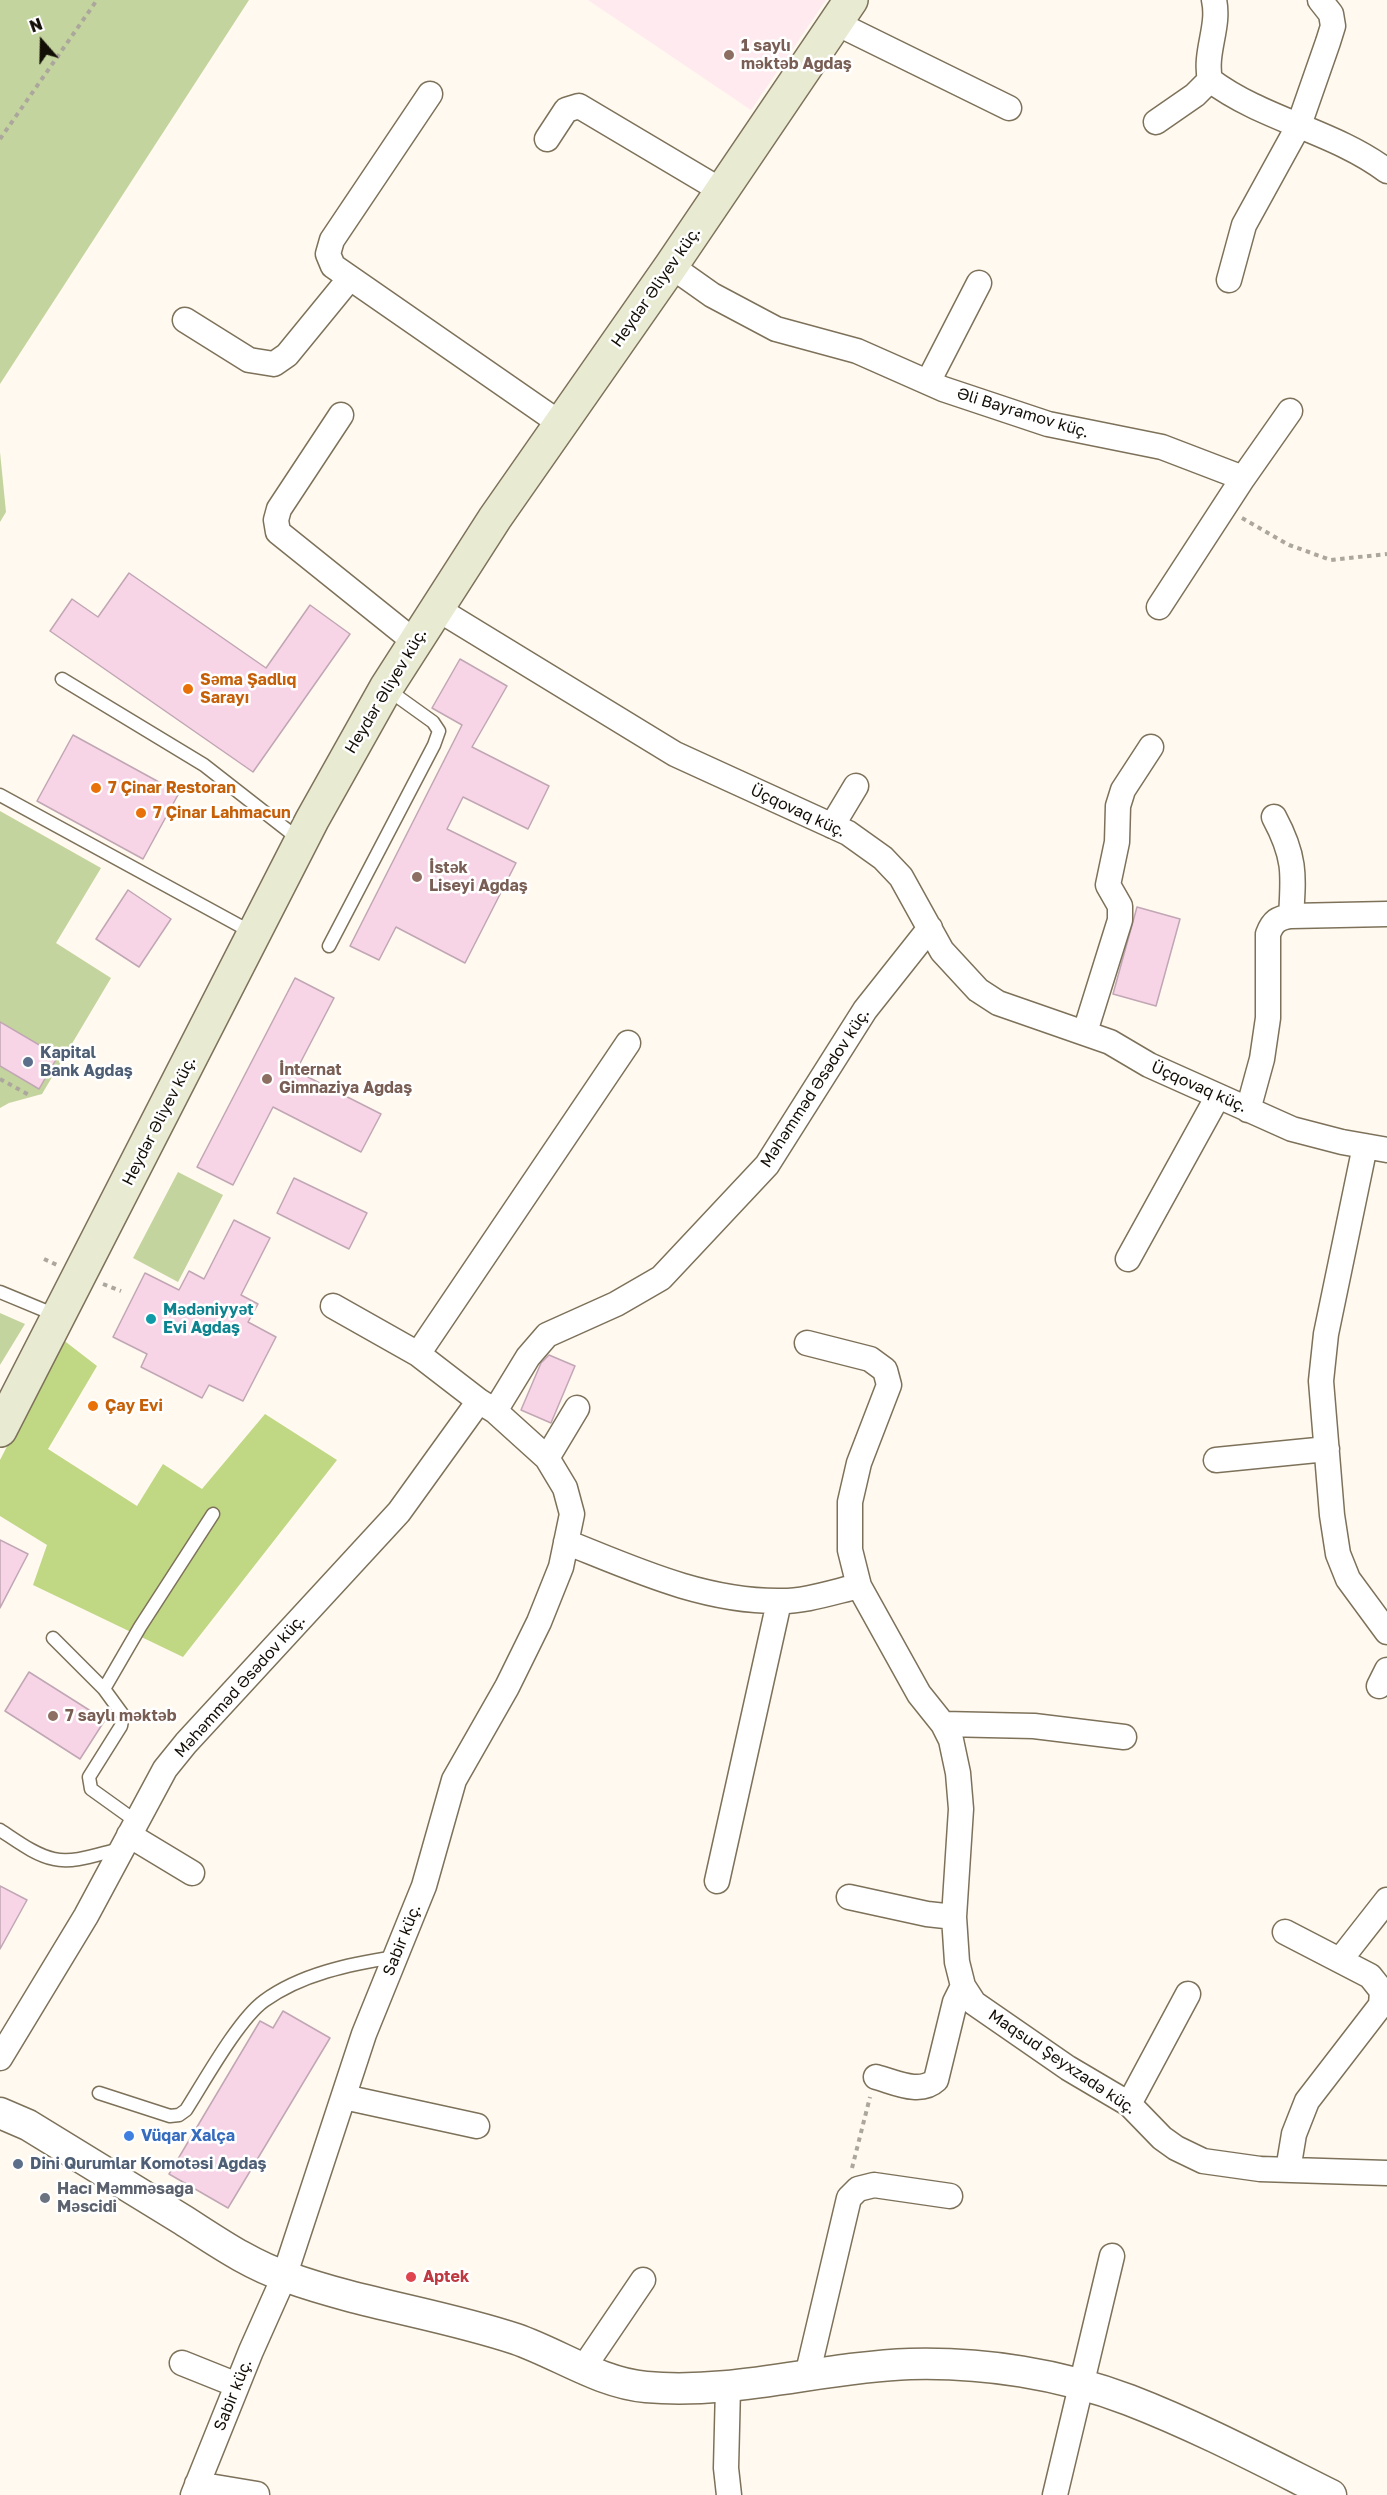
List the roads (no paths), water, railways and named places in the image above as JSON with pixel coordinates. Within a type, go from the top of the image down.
[{"type":"main road","name":"Heydər Əliyev küç.","points":[[0,1430],[301,841],[386,688],[436,608],[844,11]]},
{"type":"street","points":[[1214,0],[1217,11],[1207,64],[1210,80],[1226,92],[1373,161],[1387,171]]},
{"type":"street","points":[[1228,280],[1244,225],[1299,125],[1333,26],[1331,14],[1320,0]]},
{"type":"street","points":[[844,11],[1009,108]]},
{"type":"street","points":[[1156,122],[1195,95],[1210,80]]},
{"type":"street","points":[[430,94],[332,240],[328,254],[333,266],[561,424]]},
{"type":"street","points":[[547,140],[566,110],[579,106],[722,191]]},
{"type":"street","name":"Əli Bayramov küç.","points":[[671,266],[712,295],[776,329],[857,351],[928,382],[1048,424],[1162,447],[1243,478]]},
{"type":"street","points":[[185,320],[249,360],[273,364],[287,355],[350,278]]},
{"type":"street","points":[[928,382],[979,283]]},
{"type":"street","points":[[1159,607],[1243,478],[1290,411]]},
{"type":"street","points":[[341,415],[279,509],[276,520],[278,532],[415,642]]},
{"type":"street","name":"Üçqovaq küç.","points":[[436,608],[675,754],[848,833],[884,858],[901,877],[942,951],[978,990],[998,1003],[1110,1042],[1149,1065],[1292,1129],[1376,1148]]},
{"type":"street","points":[[1085,1032],[1120,920],[1120,906],[1108,885],[1117,842],[1118,806],[1122,790],[1151,747]]},
{"type":"street","points":[[832,826],[856,786]]},
{"type":"street","points":[[1274,817],[1287,841],[1292,859],[1294,875],[1291,916]]},
{"type":"street","points":[[1248,1110],[1262,1059],[1268,1018],[1268,934],[1272,924],[1280,918],[1291,916],[1387,914]]},
{"type":"street","name":"Məhəmməd Əsədov küç.","points":[[0,2058],[86,1916],[165,1769],[186,1743],[399,1512],[547,1335],[616,1304],[662,1278],[767,1166],[865,1010],[930,928]]},
{"type":"street","points":[[418,1354],[628,1043]]},
{"type":"street","points":[[1128,1259],[1218,1096]]},
{"type":"street","points":[[1376,1148],[1326,1334],[1321,1381],[1332,1515],[1338,1554],[1348,1579],[1387,1632]]},
{"type":"street","points":[[333,1306],[418,1354],[487,1406]]},
{"type":"street","name":"Maqsud Şeyxzadə küç.","points":[[807,1343],[870,1359],[885,1370],[889,1385],[859,1462],[850,1502],[850,1550],[859,1587],[919,1694],[943,1724],[951,1740],[958,1773],[961,1809],[954,1917],[957,1962],[963,1986],[974,2003],[1068,2068],[1129,2104],[1162,2138],[1176,2148],[1203,2161],[1260,2169],[1387,2173]]},
{"type":"street","name":"Sabir küç.","points":[[195,2490],[284,2277],[364,2034],[423,1886],[454,1780],[507,1687],[539,1622],[561,1567],[572,1514],[565,1488],[547,1458],[487,1406]]},
{"type":"street","points":[[547,1458],[577,1408]]},
{"type":"street","points":[[1216,1460],[1327,1449]]},
{"type":"street","points":[[566,1542],[668,1583],[719,1596],[779,1602],[859,1587]]},
{"type":"street","points":[[717,1881],[779,1602]]},
{"type":"street","points":[[943,1724],[1034,1726],[1124,1737]]},
{"type":"street","points":[[129,1835],[192,1874]]},
{"type":"street","points":[[849,1897],[927,1914],[954,1917]]},
{"type":"street","points":[[1340,1960],[1387,1900]]},
{"type":"street","points":[[1285,1932],[1370,1976],[1382,1991],[1381,2005],[1307,2101],[1294,2134],[1288,2170]]},
{"type":"street","points":[[876,2077],[915,2088],[930,2086],[936,2080],[955,2002],[963,1986]]},
{"type":"street","points":[[1129,2104],[1188,1994]]},
{"type":"street","points":[[344,2097],[477,2126]]},
{"type":"street","points":[[0,2113],[28,2125],[208,2236],[252,2262],[284,2277],[364,2301],[474,2326],[516,2339],[612,2380],[644,2387],[728,2387],[907,2364],[956,2364],[1042,2376],[1081,2384],[1128,2400],[1202,2432],[1324,2493]]},
{"type":"street","points":[[807,2376],[849,2198],[858,2189],[874,2185],[950,2196]]},
{"type":"street","points":[[1055,2495],[1112,2256]]},
{"type":"street","points":[[584,2367],[643,2280]]},
{"type":"street","points":[[182,2363],[237,2385]]},
{"type":"street","points":[[728,2387],[726,2468],[729,2495]]},
{"type":"street","points":[[195,2490],[257,2494]]},
{"type":"lane","points":[[62,679],[204,765],[301,841]]},
{"type":"lane","points":[[329,946],[434,745],[439,731],[433,722],[386,688]]},
{"type":"lane","points":[[0,795],[254,934]]},
{"type":"lane","points":[[0,1292],[59,1316]]},
{"type":"lane","points":[[104,1689],[140,1627],[213,1514]]},
{"type":"lane","points":[[0,1830],[34,1851],[56,1860],[73,1859],[129,1835],[92,1789],[89,1778],[121,1726],[123,1715],[104,1689],[53,1638]]},
{"type":"lane","points":[[99,2093],[170,2116],[179,2115],[186,2110],[241,2026],[263,2002],[301,1982],[349,1965],[395,1958]]},
{"type":"place","name":"1 saylı məktəb Ağdaş","points":[[729,55]]},
{"type":"place","name":"Səma Şadlıq Sarayı","points":[[188,689]]},
{"type":"place","name":"7 Çinar Restoran","points":[[96,788]]},
{"type":"place","name":"7 Çinar Lahmacun","points":[[141,813]]},
{"type":"place","name":"İstək Liseyi Ağdaş","points":[[417,877]]},
{"type":"place","name":"Kapital Bank Ağdaş","points":[[28,1062]]},
{"type":"place","name":"İnternat Gimnaziya Ağdaş","points":[[267,1079]]},
{"type":"place","name":"Mədəniyyət Evi Ağdaş","points":[[151,1319]]},
{"type":"place","name":"Çay Evi","points":[[93,1406]]},
{"type":"place","name":"7 saylı məktəb","points":[[53,1716]]},
{"type":"place","name":"Vüqar Xalça","points":[[129,2136]]},
{"type":"place","name":"Dini Qurumlar Komotəsi Ağdaş","points":[[18,2164]]},
{"type":"place","name":"Hacı Məmməsağa Məscidi","points":[[45,2198]]},
{"type":"place","name":"Aptek","points":[[411,2277]]}]
